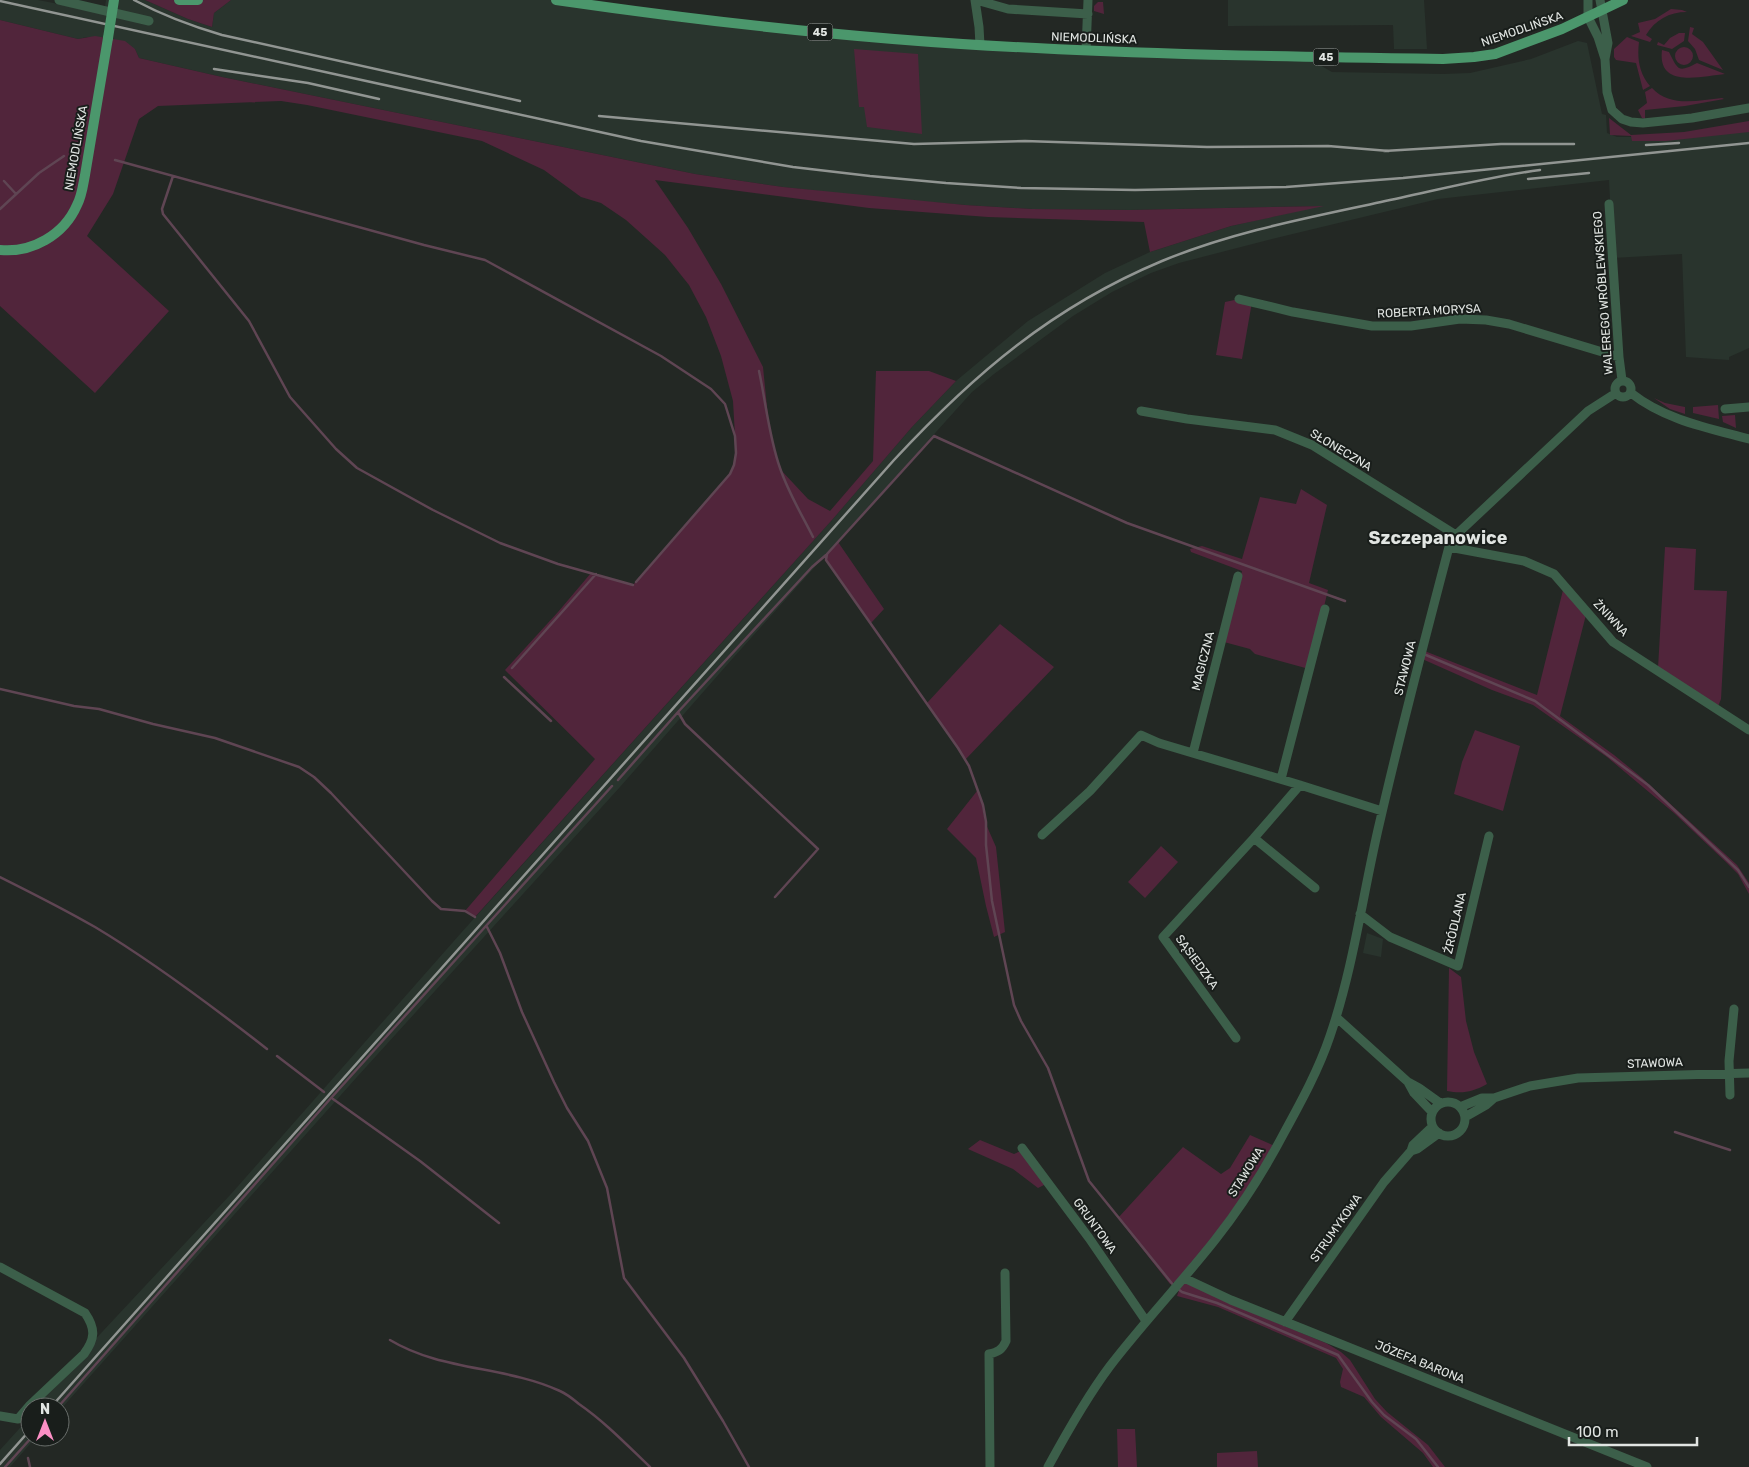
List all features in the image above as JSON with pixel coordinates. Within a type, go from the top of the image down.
[{"type":"main road","name":"NIEMODLIŃSKA","points":[[0,250],[22,249],[41,243],[58,231],[75,210],[81,195],[85,175],[114,0]]},
{"type":"main road","points":[[179,0],[198,0]]},
{"type":"main road","name":"NIEMODLIŃSKA","points":[[556,0],[705,20],[918,41],[980,45],[1332,57],[1460,58],[1495,54],[1562,29],[1622,0]]},
{"type":"street","points":[[59,0],[149,21]]},
{"type":"street","points":[[980,45],[980,26],[976,0],[1008,9],[1088,14]]},
{"type":"street","points":[[1086,50],[1088,0]]},
{"type":"street","points":[[1588,0],[1588,17],[1598,37],[1605,59]]},
{"type":"street","points":[[1600,0],[1608,43],[1605,59],[1608,101],[1612,110],[1622,119],[1643,123],[1692,118],[1749,108]]},
{"type":"street","name":"WALEREGO WRÓBLEWSKIEGO","points":[[1610,204],[1618,357],[1622,380]]},
{"type":"street","name":"ROBERTA MORYSA","points":[[1238,299],[1293,312],[1372,326],[1410,326],[1460,319],[1486,320],[1509,324],[1618,357]]},
{"type":"street","points":[[1631,393],[1624,397],[1619,396],[1616,393],[1616,385],[1622,380],[1628,382],[1631,385],[1631,393],[1639,400],[1665,414],[1749,439]]},
{"type":"street","name":"STAWOWA","points":[[1048,1467],[1090,1394],[1146,1321],[1184,1278],[1237,1210],[1269,1161],[1307,1088],[1330,1037],[1348,971],[1382,811],[1449,548],[1456,536],[1588,411],[1616,393]]},
{"type":"street","points":[[1725,409],[1749,407]]},
{"type":"street","name":"SŁONECZNA","points":[[1141,411],[1275,430],[1312,445],[1456,536]]},
{"type":"street","name":"ŻNIWNA","points":[[1449,548],[1524,560],[1554,574],[1613,642],[1749,730]]},
{"type":"street","name":"MAGICZNA","points":[[1193,753],[1238,576]]},
{"type":"street","points":[[1281,779],[1325,609]]},
{"type":"street","points":[[1042,835],[1090,791],[1141,735],[1159,743],[1382,811]]},
{"type":"street","name":"SĄSIEDZKA","points":[[1236,1038],[1163,938],[1300,785]]},
{"type":"street","name":"ŹRÓDLANA","points":[[1360,914],[1390,937],[1458,966],[1489,836]]},
{"type":"street","points":[[1254,838],[1315,888]]},
{"type":"street","points":[[1730,1095],[1734,1009]]},
{"type":"street","points":[[1336,1017],[1408,1082],[1420,1088],[1440,1103],[1453,1102],[1460,1107],[1465,1117],[1459,1132],[1449,1136],[1436,1130],[1431,1122],[1432,1112],[1440,1103]]},
{"type":"street","name":"STAWOWA","points":[[1460,1107],[1482,1098],[1494,1098],[1530,1086],[1578,1078],[1749,1073]]},
{"type":"street","points":[[1408,1082],[1414,1093],[1432,1112]]},
{"type":"street","name":"STAWOWA","points":[[1465,1117],[1494,1098]]},
{"type":"street","name":"STRUMYKOWA","points":[[1285,1322],[1384,1182],[1411,1151],[1413,1145],[1436,1130]]},
{"type":"street","name":"GRUNTOWA","points":[[1022,1148],[1089,1238],[1146,1321]]},
{"type":"street","points":[[0,1267],[85,1313],[91,1322],[93,1336],[91,1344],[84,1354],[18,1418],[0,1416]]},
{"type":"street","points":[[990,1467],[989,1354],[999,1352],[1004,1347],[1006,1341],[1004,1272]]},
{"type":"street","name":"JÓZEFA BARONA","points":[[1184,1278],[1207,1290],[1285,1322],[1647,1467]]},
{"type":"shaded area","points":[[0,0],[38,0],[104,13],[106,0],[145,0],[188,19],[212,27],[214,13],[231,0],[556,0],[856,35],[1304,56],[1332,72],[1444,74],[1470,73],[1531,59],[1578,41],[1587,43],[1602,114],[1606,115],[1607,133],[1617,137],[1662,137],[1749,131],[1749,348],[1729,357],[1729,360],[1686,357],[1682,254],[1613,258],[1609,180],[1438,199],[1179,263],[1151,273],[1112,292],[1073,316],[972,392],[70,1399],[70,1397],[41,1397],[231,1194],[461,933],[832,520],[912,427],[956,381],[1028,321],[1105,273],[1150,252],[1231,226],[1319,206],[1130,210],[1032,209],[871,197],[783,187],[695,174],[222,77],[139,58],[135,49],[87,37],[78,39],[0,20]]},
{"type":"shaded area","points":[[145,0],[231,0],[214,13],[212,27],[188,19]]},
{"type":"shaded area","points":[[1228,0],[1424,0],[1427,49],[1394,49],[1393,25],[1228,26]]},
{"type":"shaded area","points":[[1098,2],[1103,2],[1104,14],[1094,11],[1094,6]]},
{"type":"shaded area","points":[[1671,9],[1687,12],[1674,13],[1658,21],[1646,35],[1652,39],[1650,42],[1631,36],[1640,32],[1638,23],[1655,19]]},
{"type":"shaded area","points":[[0,20],[78,39],[95,36],[125,41],[135,49],[139,58],[222,77],[695,174],[783,187],[965,205],[1032,209],[1130,210],[1324,206],[1231,226],[1150,252],[1144,222],[988,217],[869,208],[655,180],[688,228],[721,284],[763,367],[769,427],[780,469],[808,499],[830,511],[873,461],[876,371],[929,371],[956,381],[912,427],[832,520],[475,917],[465,911],[595,759],[505,670],[591,573],[633,585],[730,474],[734,465],[736,453],[733,401],[721,356],[706,317],[689,285],[665,255],[626,220],[601,203],[581,197],[544,170],[482,141],[281,101],[158,106],[139,119],[113,194],[87,236],[169,311],[95,393],[0,306]]},
{"type":"shaded area","points":[[1690,27],[1694,28],[1692,34],[1703,42],[1723,70],[1699,60],[1695,49],[1688,41]]},
{"type":"shaded area","points":[[1679,33],[1685,33],[1684,41],[1672,49],[1657,45],[1658,42],[1664,45],[1670,38]]},
{"type":"shaded area","points":[[1627,37],[1639,42],[1638,54],[1640,65],[1643,76],[1650,86],[1643,90],[1636,63],[1616,60],[1614,57],[1614,49]]},
{"type":"shaded area","points":[[1684,47],[1690,50],[1693,56],[1690,62],[1684,65],[1678,62],[1675,56],[1678,50]]},
{"type":"shaded area","points":[[854,49],[918,54],[922,134],[867,127],[864,107],[859,107]]},
{"type":"shaded area","points":[[1662,50],[1669,52],[1679,68],[1686,68],[1697,63],[1725,74],[1694,78],[1674,75],[1666,70],[1662,62]]},
{"type":"shaded area","points":[[1652,88],[1667,98],[1676,100],[1724,99],[1685,106],[1645,110],[1645,119],[1642,118],[1638,110],[1647,103],[1645,92]]},
{"type":"shaded area","points":[[1609,118],[1631,135],[1684,132],[1749,121],[1749,132],[1666,141],[1632,141],[1631,136],[1610,135]]},
{"type":"shaded area","points":[[1239,299],[1252,302],[1242,359],[1216,355],[1225,302]]},
{"type":"shaded area","points":[[1654,398],[1665,403],[1685,407],[1685,414],[1670,409]]},
{"type":"shaded area","points":[[1718,405],[1719,419],[1693,413],[1693,407]]},
{"type":"shaded area","points":[[1735,415],[1736,428],[1723,422],[1722,416]]},
{"type":"shaded area","points":[[1301,489],[1327,505],[1309,583],[1328,590],[1309,669],[1255,654],[1250,649],[1224,642],[1242,571],[1191,552],[1190,549],[1202,546],[1242,559],[1260,497],[1296,504]]},
{"type":"shaded area","points":[[838,542],[884,609],[871,623],[824,558]]},
{"type":"shaded area","points":[[1665,547],[1696,549],[1694,590],[1727,591],[1721,699],[1717,709],[1658,668]]},
{"type":"shaded area","points":[[1564,586],[1587,611],[1560,716],[1641,777],[1737,865],[1749,883],[1749,894],[1738,874],[1727,863],[1674,813],[1607,757],[1533,705],[1492,690],[1420,658],[1422,650],[1537,695]]},
{"type":"shaded area","points":[[1000,624],[1054,667],[965,760],[927,703]]},
{"type":"shaded area","points":[[1475,730],[1520,746],[1503,811],[1454,794],[1462,762]]},
{"type":"shaded area","points":[[977,791],[985,822],[996,847],[1005,932],[994,937],[976,858],[947,829]]},
{"type":"shaded area","points":[[1161,846],[1178,862],[1145,898],[1128,882]]},
{"type":"shaded area","points":[[1367,933],[1383,939],[1381,957],[1363,953]]},
{"type":"shaded area","points":[[1449,968],[1461,977],[1466,1021],[1474,1052],[1487,1084],[1467,1092],[1447,1091]]},
{"type":"shaded area","points":[[1250,1135],[1277,1147],[1184,1278],[1282,1325],[1326,1343],[1341,1352],[1350,1360],[1375,1399],[1387,1412],[1428,1445],[1445,1467],[1433,1467],[1423,1453],[1381,1417],[1364,1397],[1341,1387],[1340,1382],[1343,1369],[1336,1358],[1218,1307],[1177,1296],[1183,1279],[1170,1284],[1118,1218],[1183,1147],[1221,1174],[1230,1168]]},
{"type":"shaded area","points":[[980,1140],[1014,1154],[1023,1150],[1048,1183],[1038,1188],[1013,1169],[968,1149]]},
{"type":"shaded area","points":[[20,1428],[20,1447],[27,1447],[10,1467],[0,1467],[0,1450]]},
{"type":"shaded area","points":[[1117,1429],[1135,1429],[1137,1467],[1118,1467]]},
{"type":"shaded area","points":[[1257,1451],[1258,1467],[1217,1467],[1217,1453]]},
{"type":"waterway","points":[[0,209],[39,173],[64,156]]},
{"type":"waterway","points":[[115,160],[485,260],[661,356],[711,389],[725,404],[735,436],[736,453],[734,465],[730,474],[636,582]]},
{"type":"waterway","points":[[173,176],[162,209],[163,214],[249,321],[290,397],[336,449],[357,468],[433,510],[500,543],[558,564],[633,585]]},
{"type":"waterway","points":[[4,181],[16,194]]},
{"type":"waterway","points":[[759,371],[776,456],[791,495],[813,537]]},
{"type":"waterway","points":[[1174,1286],[1089,1181],[1048,1068],[1014,1005],[992,901],[983,805],[969,766],[826,560],[827,554],[934,436],[1127,523],[1345,601]]},
{"type":"waterway","points":[[775,897],[818,849],[685,724],[678,712],[812,567],[826,555]]},
{"type":"waterway","points":[[512,668],[596,574]]},
{"type":"waterway","points":[[1426,655],[1535,701],[1648,785],[1738,870],[1749,887]]},
{"type":"waterway","points":[[504,677],[551,721]]},
{"type":"waterway","points":[[0,689],[74,706],[99,709],[215,738],[299,767],[314,777],[331,793],[441,909],[465,911],[475,917]]},
{"type":"waterway","points":[[618,780],[678,712]]},
{"type":"waterway","points":[[67,1397],[331,1098],[612,786]]},
{"type":"waterway","points":[[0,877],[72,914],[139,955],[183,985],[267,1049]]},
{"type":"waterway","points":[[487,927],[500,953],[522,1012],[554,1082],[567,1108],[588,1141],[607,1188],[624,1278],[684,1358],[749,1467]]},
{"type":"waterway","points":[[277,1056],[324,1092]]},
{"type":"waterway","points":[[333,1099],[420,1161],[499,1223]]},
{"type":"waterway","points":[[1675,1132],[1730,1150]]},
{"type":"waterway","points":[[1178,1289],[1217,1303],[1338,1355],[1372,1402],[1384,1415],[1416,1439],[1438,1467]]},
{"type":"waterway","points":[[390,1340],[430,1358],[518,1377],[563,1392],[598,1418],[650,1467]]},
{"type":"waterway","points":[[5,1467],[23,1447]]},
{"type":"waterway","points":[[28,1458],[30,1467]]},
{"type":"railway","points":[[134,0],[177,20],[222,35],[520,101]]},
{"type":"railway","points":[[0,1],[641,141],[793,167],[946,183],[1021,188],[1135,190],[1286,187],[1403,178],[1749,143]]},
{"type":"railway","points":[[214,69],[308,83],[379,99]]},
{"type":"railway","points":[[599,116],[914,144],[1025,141],[1207,147],[1328,146],[1389,151]]},
{"type":"railway","points":[[1646,145],[1679,143]]},
{"type":"railway","points":[[1384,151],[1501,144],[1574,144]]},
{"type":"railway","points":[[60,1397],[894,460],[954,399],[985,371],[1050,322],[1085,299],[1122,279],[1188,251],[1298,220],[1480,180],[1540,170]]},
{"type":"railway","points":[[1528,179],[1589,173]]},
{"type":"railway","points":[[0,1464],[20,1441]]},
{"type":"district","name":"Szczepanowice","points":[[1438,538]]}]
